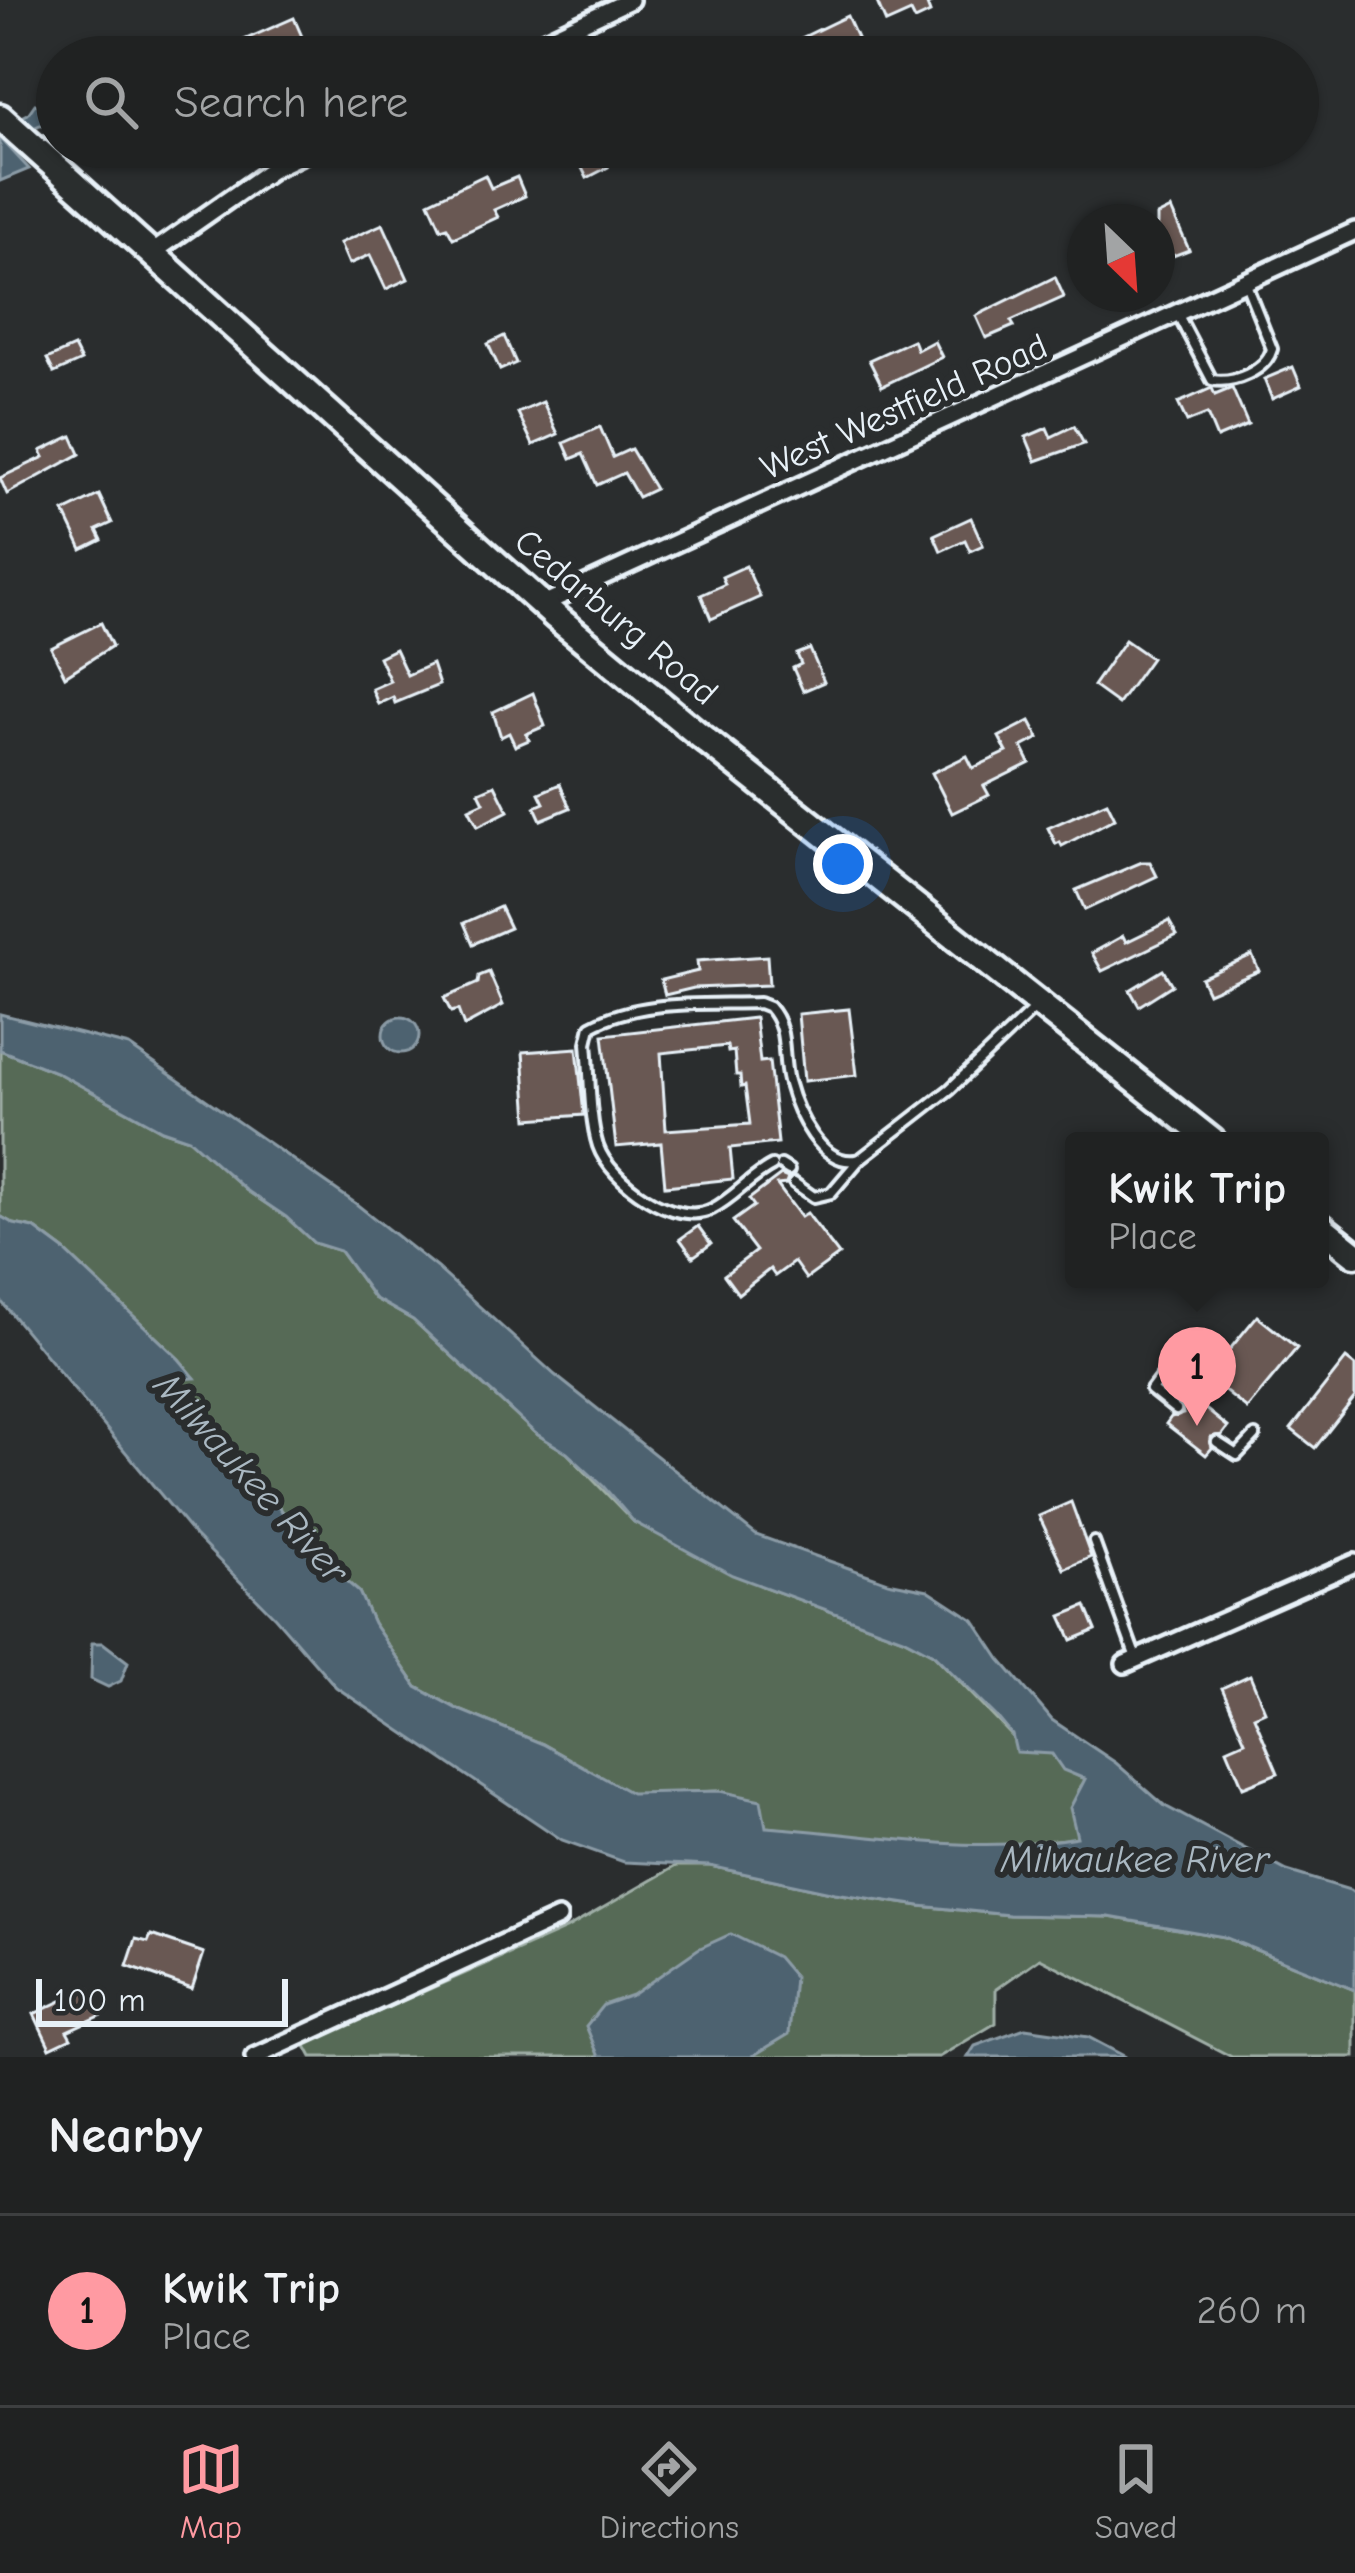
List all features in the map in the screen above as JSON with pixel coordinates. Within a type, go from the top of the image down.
[{"type":"main road","name":"Cedarburg Road","points":[[0,117],[36,150]]},
{"type":"main road","name":"Cedarburg Road","points":[[56,168],[543,604],[698,734],[1201,1132]]},
{"type":"main road","points":[[1329,1233],[1355,1254]]},
{"type":"street","points":[[554,36],[630,0]]},
{"type":"street","points":[[152,254],[274,168]]},
{"type":"street","name":"West Westfield Road","points":[[543,604],[1355,232]]},
{"type":"street","points":[[1131,1662],[1355,1563]]},
{"type":"street","points":[[255,2057],[558,1918]]},
{"type":"lane","points":[[1178,315],[1212,380],[1239,376],[1265,364],[1272,349],[1246,284]]},
{"type":"lane","points":[[781,1167],[711,1210],[692,1214],[668,1210],[643,1196],[598,1148],[587,1043],[591,1026],[605,1018],[656,1007],[758,1003],[770,1007],[784,1032],[788,1081],[808,1129],[827,1152],[851,1162],[860,1159]]},
{"type":"lane","points":[[794,1183],[814,1197],[831,1193],[860,1159],[950,1089],[1039,1004]]},
{"type":"lane","points":[[1169,1366],[1150,1390],[1176,1410]]},
{"type":"lane","points":[[1217,1442],[1237,1455],[1255,1436]]},
{"type":"lane","points":[[1094,1542],[1131,1662]]},
{"type":"green space","points":[[0,1050],[56,1072],[162,1130],[189,1139],[314,1243],[340,1251],[374,1298],[413,1320],[535,1433],[567,1453],[634,1522],[762,1586],[903,1638],[933,1654],[1012,1736],[1052,1754],[1063,1769],[1086,1780],[1078,1790],[1077,1838],[922,1845],[766,1827],[720,1791],[631,1794],[543,1744],[417,1687],[373,1623],[359,1592],[311,1551],[247,1462],[176,1397],[165,1380],[194,1377],[179,1359],[65,1251],[34,1228],[0,1216]]},
{"type":"green space","points":[[676,1866],[710,1866],[920,1906],[1009,1915],[1109,1917],[1224,1937],[1355,1990],[1355,2057],[1232,2057],[1040,1958],[996,1989],[996,2023],[939,2057],[312,2057],[305,2044],[566,1929]]},
{"type":"water","points":[[35,104],[36,127],[4,142],[29,169],[0,181],[0,128],[28,114]]},
{"type":"water","name":"Milwaukee River","points":[[0,1014],[129,1046],[355,1203],[437,1268],[555,1375],[756,1535],[888,1582],[928,1590],[974,1620],[1052,1720],[1116,1763],[1165,1806],[1287,1871],[1350,1890],[1355,1894],[1355,1990],[1224,1937],[1109,1917],[1009,1915],[920,1906],[710,1866],[624,1862],[562,1840],[336,1687],[195,1536],[0,1300],[0,1216],[34,1228],[65,1251],[179,1359],[195,1378],[166,1380],[176,1398],[246,1462],[311,1551],[359,1592],[373,1623],[417,1687],[543,1744],[631,1793],[720,1791],[761,1800],[766,1827],[960,1844],[1077,1837],[1070,1808],[1085,1779],[1063,1770],[1052,1754],[1016,1752],[1012,1735],[998,1718],[933,1654],[903,1638],[732,1575],[634,1522],[567,1453],[535,1433],[413,1320],[374,1298],[340,1251],[314,1243],[189,1139],[162,1130],[56,1072],[0,1050]]},
{"type":"water","points":[[401,1017],[414,1022],[419,1035],[414,1048],[401,1053],[388,1048],[383,1035],[388,1022]]},
{"type":"water","points":[[92,1643],[103,1643],[128,1662],[121,1681],[108,1687],[91,1679]]},
{"type":"water","points":[[731,1934],[777,1957],[794,1977],[789,2034],[751,2057],[599,2057],[586,2026],[603,2005],[632,1995],[698,1949]]},
{"type":"water","points":[[1025,2028],[1088,2037],[1126,2057],[968,2057],[975,2046]]},
{"type":"building","points":[[876,0],[938,0],[927,5],[930,13],[915,20],[911,12],[886,23]]},
{"type":"building","points":[[847,16],[856,36],[806,36]]},
{"type":"building","points":[[294,18],[302,36],[253,36]]},
{"type":"building","points":[[582,168],[606,168],[587,178]]},
{"type":"building","points":[[485,175],[491,188],[517,177],[525,196],[494,210],[498,217],[453,238],[447,227],[441,229],[429,202]]},
{"type":"building","points":[[1175,218],[1189,250],[1175,255]]},
{"type":"building","points":[[383,224],[408,279],[386,289],[370,255],[349,264],[340,243]]},
{"type":"building","points":[[1055,277],[1064,297],[986,338],[976,316]]},
{"type":"building","points":[[504,336],[516,363],[500,370],[488,344]]},
{"type":"building","points":[[913,340],[917,350],[934,341],[942,357],[882,386],[869,360]]},
{"type":"building","points":[[74,347],[81,361],[54,373],[47,359]]},
{"type":"building","points":[[1293,367],[1301,386],[1272,399],[1264,379]]},
{"type":"building","points":[[1212,388],[1215,395],[1232,388],[1248,425],[1217,438],[1207,414],[1187,422],[1178,403]]},
{"type":"building","points":[[543,402],[558,434],[533,445],[518,413]]},
{"type":"building","points":[[1074,426],[1084,444],[1036,461],[1026,437],[1047,428],[1051,437]]},
{"type":"building","points":[[600,427],[613,457],[631,449],[655,489],[638,497],[624,473],[597,485],[583,454],[571,459],[564,443]]},
{"type":"building","points":[[72,436],[80,454],[7,494],[0,478],[44,457],[41,451]]},
{"type":"building","points":[[99,495],[112,523],[97,530],[102,540],[82,550],[64,512]]},
{"type":"building","points":[[971,518],[983,545],[970,551],[965,540],[941,551],[934,535]]},
{"type":"building","points":[[746,566],[760,597],[711,619],[701,595],[725,584],[722,577]]},
{"type":"building","points":[[101,623],[112,646],[65,676],[51,648]]},
{"type":"building","points":[[1125,640],[1151,658],[1118,704],[1093,686]]},
{"type":"building","points":[[395,649],[407,675],[432,664],[439,685],[395,703],[393,697],[378,704],[372,689],[390,681],[379,657]]},
{"type":"building","points":[[810,649],[824,682],[803,691],[793,668],[801,664],[797,654]]},
{"type":"building","points":[[533,693],[545,726],[526,734],[529,740],[515,746],[509,733],[501,737],[493,712]]},
{"type":"building","points":[[1030,721],[1039,738],[1022,747],[1030,763],[984,786],[989,795],[952,813],[932,773],[967,756],[973,768],[1007,752],[999,737]]},
{"type":"building","points":[[560,784],[570,808],[541,820],[535,807],[544,803],[539,793]]},
{"type":"building","points":[[495,785],[508,811],[478,826],[469,809],[484,802],[479,792]]},
{"type":"building","points":[[1107,802],[1115,818],[1062,846],[1056,844],[1048,828]]},
{"type":"building","points":[[1150,862],[1157,876],[1085,910],[1076,890]]},
{"type":"building","points":[[500,907],[510,928],[473,944],[464,923]]},
{"type":"building","points":[[1169,921],[1177,935],[1102,971],[1092,953],[1123,936],[1126,942]]},
{"type":"building","points":[[1252,955],[1259,971],[1208,993],[1201,978]]},
{"type":"building","points":[[767,956],[769,985],[694,988],[665,995],[661,980],[698,971],[697,961]]},
{"type":"building","points":[[1163,970],[1172,985],[1139,1006],[1130,990]]},
{"type":"building","points":[[489,972],[503,1005],[464,1026],[458,1010],[451,1012],[444,998],[478,983],[479,976]]},
{"type":"building","points":[[849,1009],[857,1075],[804,1081],[798,1014]]},
{"type":"building","points":[[755,1018],[760,1062],[769,1061],[778,1143],[730,1148],[733,1179],[665,1186],[661,1143],[616,1147],[603,1035]],"holes":[[[727,1046],[728,1052],[734,1051],[736,1075],[740,1075],[741,1087],[745,1086],[750,1124],[666,1130],[661,1053]]]},
{"type":"building","points":[[577,1048],[584,1115],[528,1119],[523,1052]]},
{"type":"building","points":[[781,1175],[788,1178],[786,1184],[777,1185],[801,1217],[807,1213],[839,1255],[806,1279],[794,1262],[775,1276],[770,1269],[738,1294],[724,1275],[756,1251],[733,1221],[754,1206],[749,1199]]},
{"type":"building","points":[[698,1226],[711,1244],[693,1257],[680,1239]]},
{"type":"building","points":[[1257,1316],[1297,1348],[1247,1409],[1207,1377]]},
{"type":"building","points":[[1346,1359],[1355,1366],[1355,1397],[1315,1448],[1291,1429]]},
{"type":"building","points":[[1188,1395],[1228,1427],[1222,1435],[1211,1437],[1212,1448],[1206,1455],[1166,1424],[1183,1414],[1181,1404]]},
{"type":"building","points":[[1071,1502],[1091,1557],[1064,1569],[1039,1516]]},
{"type":"building","points":[[1086,1606],[1096,1630],[1072,1640],[1061,1616]]},
{"type":"building","points":[[1250,1675],[1265,1711],[1254,1716],[1278,1773],[1243,1787],[1227,1749],[1245,1741],[1222,1688]]},
{"type":"building","points":[[151,1935],[204,1953],[192,1989],[127,1966],[136,1939],[148,1942]]},
{"type":"building","points":[[89,1988],[102,2015],[67,2031],[71,2038],[50,2048],[34,2014]]},
{"type":"place","name":"Kwik Trip","points":[[1197,1426]]}]
